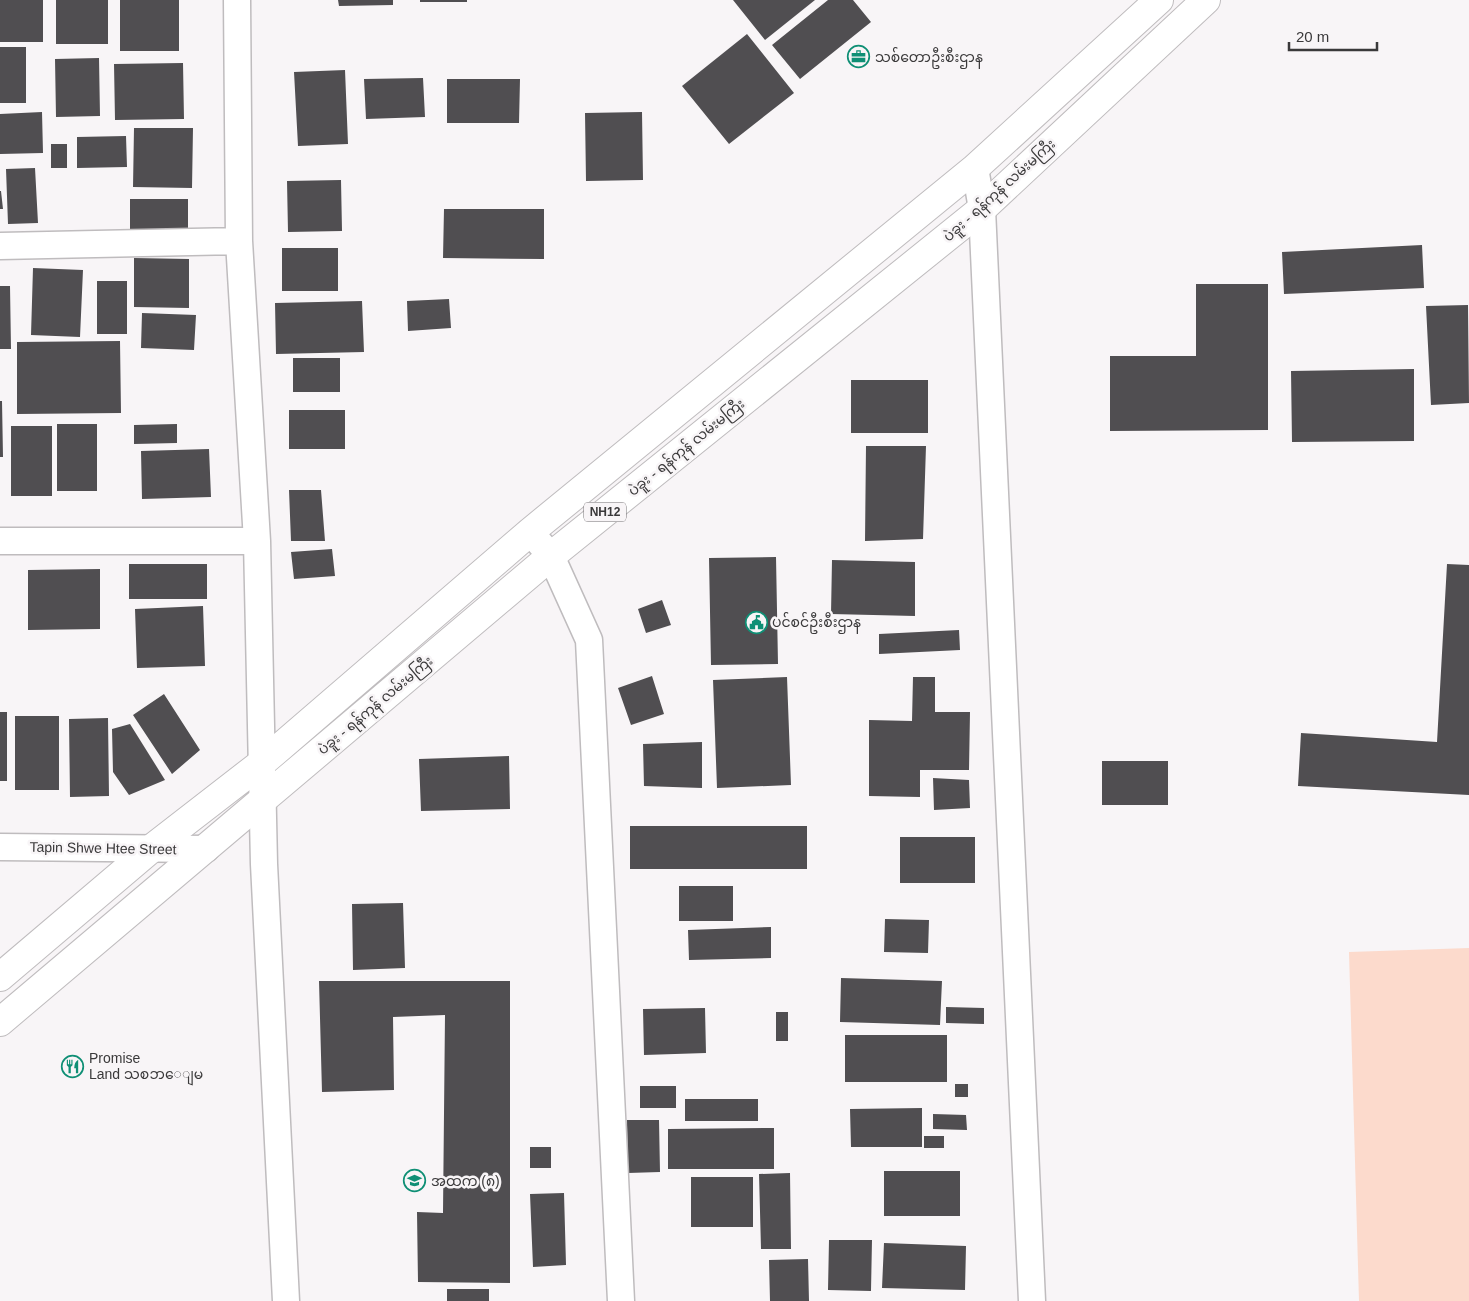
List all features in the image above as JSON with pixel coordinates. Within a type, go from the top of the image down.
[{"type":"highway","name":"ပဲခူး - ရန်ကုန် လမ်းမကြီး","points":[[0,977],[152,848],[263,762],[530,532],[975,168],[1158,0]]},
{"type":"highway","name":"ပဲခူး - ရန်ကုန် လမ်းမကြီး","points":[[0,1022],[550,556],[982,209],[1206,0]]},
{"type":"street","points":[[237,0],[239,241],[258,541],[264,864],[286,1301]]},
{"type":"street","points":[[975,168],[982,209],[1032,1301]]},
{"type":"street","points":[[0,246],[239,241]]},
{"type":"street","points":[[530,532],[550,556],[589,640],[621,1301]]},
{"type":"street","points":[[0,541],[258,541]]},
{"type":"street","name":"Tapin Shwe Htee Street","points":[[0,847],[206,849]]},
{"type":"shaded area","points":[[1469,948],[1469,1301],[1359,1301],[1349,952]]},
{"type":"building","points":[[0,0],[43,0],[43,42],[0,42]]},
{"type":"building","points":[[56,0],[108,0],[108,44],[56,44]]},
{"type":"building","points":[[120,0],[179,0],[179,51],[120,51]]},
{"type":"building","points":[[338,0],[393,0],[393,5],[339,6]]},
{"type":"building","points":[[420,0],[467,0],[467,2],[420,2]]},
{"type":"building","points":[[733,0],[815,0],[765,40]]},
{"type":"building","points":[[828,0],[853,0],[871,22],[800,79],[772,45]]},
{"type":"building","points":[[747,34],[794,93],[729,144],[682,86]]},
{"type":"building","points":[[0,47],[26,47],[26,103],[0,103]]},
{"type":"building","points":[[99,58],[100,116],[56,117],[55,59]]},
{"type":"building","points":[[183,63],[184,119],[115,120],[114,64]]},
{"type":"building","points":[[345,70],[348,144],[298,146],[294,72]]},
{"type":"building","points":[[423,78],[425,117],[366,119],[364,79]]},
{"type":"building","points":[[447,79],[520,79],[519,123],[447,123]]},
{"type":"building","points":[[42,112],[43,153],[0,154],[0,114]]},
{"type":"building","points":[[642,112],[643,180],[586,181],[585,113]]},
{"type":"building","points":[[134,128],[193,128],[192,188],[133,187]]},
{"type":"building","points":[[126,136],[127,167],[77,168],[77,137]]},
{"type":"building","points":[[51,144],[67,144],[67,168],[51,168]]},
{"type":"building","points":[[35,168],[38,223],[8,224],[6,169]]},
{"type":"building","points":[[341,180],[342,231],[288,232],[287,181]]},
{"type":"building","points":[[1,191],[3,209],[0,209]]},
{"type":"building","points":[[130,199],[188,199],[188,230],[130,230]]},
{"type":"building","points":[[444,209],[544,209],[544,259],[443,258]]},
{"type":"building","points":[[1422,245],[1424,288],[1284,294],[1282,252]]},
{"type":"building","points":[[282,248],[338,248],[338,291],[282,291]]},
{"type":"building","points":[[134,258],[189,259],[189,308],[134,307]]},
{"type":"building","points":[[33,268],[83,270],[80,337],[31,335]]},
{"type":"building","points":[[97,281],[127,281],[127,334],[97,334]]},
{"type":"building","points":[[1196,284],[1268,284],[1268,430],[1110,431],[1110,356],[1196,356]]},
{"type":"building","points":[[0,286],[10,286],[11,349],[0,349]]},
{"type":"building","points":[[449,299],[451,328],[408,331],[407,301]]},
{"type":"building","points":[[362,301],[364,352],[276,354],[275,303]]},
{"type":"building","points":[[1468,305],[1469,403],[1431,405],[1426,306]]},
{"type":"building","points":[[142,313],[196,315],[194,350],[141,348]]},
{"type":"building","points":[[120,341],[121,413],[17,414],[17,342]]},
{"type":"building","points":[[293,358],[340,358],[340,392],[293,392]]},
{"type":"building","points":[[1414,369],[1414,441],[1292,442],[1291,371]]},
{"type":"building","points":[[851,380],[928,380],[928,433],[851,433]]},
{"type":"building","points":[[0,401],[2,401],[3,457],[0,457]]},
{"type":"building","points":[[289,410],[345,410],[345,449],[289,449]]},
{"type":"building","points":[[57,424],[97,424],[97,491],[57,491]]},
{"type":"building","points":[[177,424],[177,443],[134,444],[134,425]]},
{"type":"building","points":[[11,426],[52,426],[52,496],[11,496]]},
{"type":"building","points":[[866,446],[926,446],[923,539],[865,541]]},
{"type":"building","points":[[209,449],[211,497],[142,499],[141,451]]},
{"type":"building","points":[[289,490],[321,490],[325,541],[291,541]]},
{"type":"building","points":[[332,549],[335,576],[294,579],[291,552]]},
{"type":"building","points":[[776,557],[778,664],[711,665],[709,558]]},
{"type":"building","points":[[832,560],[915,562],[915,616],[831,614]]},
{"type":"building","points":[[129,564],[207,564],[207,599],[129,599]]},
{"type":"building","points":[[1447,564],[1469,565],[1469,795],[1298,786],[1301,733],[1437,742]]},
{"type":"building","points":[[100,569],[100,629],[28,630],[28,570]]},
{"type":"building","points":[[662,600],[671,625],[646,633],[638,609]]},
{"type":"building","points":[[203,606],[205,666],[137,668],[135,609]]},
{"type":"building","points":[[959,630],[960,650],[879,654],[879,634]]},
{"type":"building","points":[[652,676],[664,714],[631,725],[618,688]]},
{"type":"building","points":[[787,677],[791,785],[717,788],[713,680]]},
{"type":"building","points":[[913,677],[935,677],[935,712],[970,712],[969,770],[920,770],[920,797],[869,796],[869,720],[912,721]]},
{"type":"building","points":[[164,694],[200,750],[172,774],[133,715]]},
{"type":"building","points":[[0,712],[7,712],[7,781],[0,781]]},
{"type":"building","points":[[15,716],[59,716],[59,790],[15,790]]},
{"type":"building","points":[[108,718],[109,796],[70,797],[69,719]]},
{"type":"building","points":[[130,724],[165,780],[129,795],[113,772],[112,729]]},
{"type":"building","points":[[702,742],[702,788],[644,786],[643,744]]},
{"type":"building","points":[[509,756],[510,809],[421,811],[419,759]]},
{"type":"building","points":[[1102,761],[1168,761],[1168,805],[1102,805]]},
{"type":"building","points":[[933,778],[969,780],[970,808],[934,810]]},
{"type":"building","points":[[630,826],[807,826],[807,869],[630,869]]},
{"type":"building","points":[[900,837],[975,837],[975,883],[900,883]]},
{"type":"building","points":[[679,886],[733,886],[733,921],[679,921]]},
{"type":"building","points":[[403,903],[405,968],[353,970],[352,904]]},
{"type":"building","points":[[885,919],[929,920],[928,953],[884,952]]},
{"type":"building","points":[[771,927],[771,958],[689,960],[688,930]]},
{"type":"building","points":[[841,978],[942,981],[940,1025],[840,1022]]},
{"type":"building","points":[[319,981],[510,981],[510,1283],[418,1282],[417,1212],[443,1213],[445,1015],[393,1017],[394,1090],[322,1092]]},
{"type":"building","points":[[946,1007],[984,1008],[984,1024],[946,1023]]},
{"type":"building","points":[[705,1008],[706,1053],[644,1055],[643,1009]]},
{"type":"building","points":[[776,1012],[788,1012],[788,1041],[776,1041]]},
{"type":"building","points":[[845,1035],[947,1035],[947,1082],[845,1082]]},
{"type":"building","points":[[955,1084],[968,1084],[968,1097],[955,1097]]},
{"type":"building","points":[[640,1086],[676,1086],[676,1108],[640,1108]]},
{"type":"building","points":[[685,1099],[758,1099],[758,1121],[685,1121]]},
{"type":"building","points":[[922,1108],[922,1147],[851,1147],[850,1109]]},
{"type":"building","points":[[933,1114],[966,1115],[967,1130],[933,1129]]},
{"type":"building","points":[[627,1120],[659,1120],[660,1172],[628,1173]]},
{"type":"building","points":[[774,1128],[774,1169],[668,1169],[668,1129]]},
{"type":"building","points":[[924,1136],[944,1136],[944,1148],[924,1148]]},
{"type":"building","points":[[530,1147],[551,1147],[551,1168],[530,1168]]},
{"type":"building","points":[[884,1171],[960,1171],[960,1216],[884,1216]]},
{"type":"building","points":[[790,1173],[791,1249],[761,1249],[759,1174]]},
{"type":"building","points":[[691,1177],[753,1177],[753,1227],[691,1227]]},
{"type":"building","points":[[564,1193],[566,1265],[533,1267],[530,1194]]},
{"type":"building","points":[[829,1240],[872,1240],[871,1291],[828,1290]]},
{"type":"building","points":[[884,1243],[966,1246],[965,1290],[882,1288]]},
{"type":"building","points":[[808,1259],[809,1301],[770,1301],[769,1260]]},
{"type":"building","points":[[447,1289],[489,1289],[489,1301],[447,1301]]},
{"type":"place","name":"သစ်တောဦးစီးဌာန","points":[[859,57]]},
{"type":"place","name":"ပင်စင်ဦးစီးဌာန","points":[[756,622]]},
{"type":"place","name":"Promise Land သစၥာေျမ","points":[[73,1066]]},
{"type":"place","name":"အထက (၈)","points":[[415,1181]]}]
